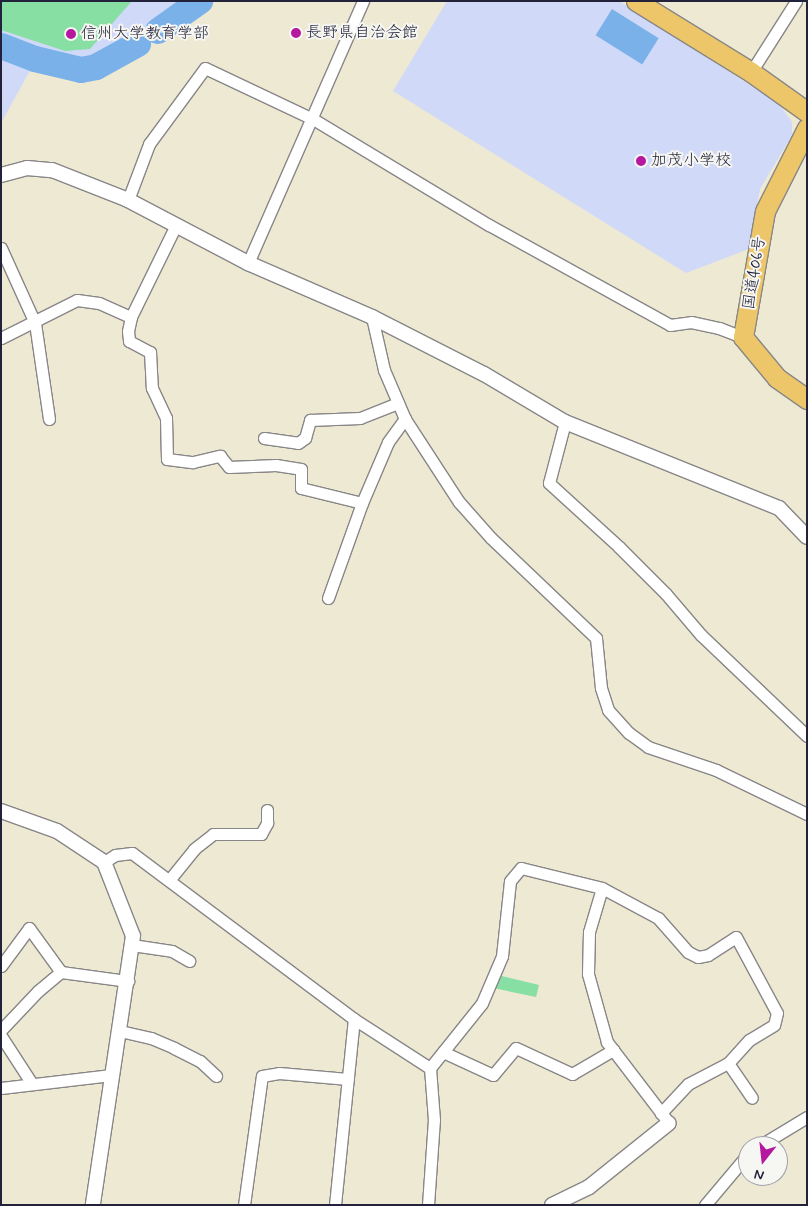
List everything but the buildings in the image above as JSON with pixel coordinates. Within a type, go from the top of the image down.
[{"type":"highway","points":[[636,1],[751,72],[807,112]]},
{"type":"highway","name":"国道406号","points":[[743,337],[765,211],[807,128]]},
{"type":"highway","points":[[743,337],[777,378],[807,399]]},
{"type":"street","points":[[248,263],[314,119],[363,1]]},
{"type":"street","points":[[751,72],[796,1]]},
{"type":"street","points":[[128,200],[149,144],[205,68],[314,119],[464,211],[670,325],[691,322],[743,337]]},
{"type":"street","points":[[1,175],[27,168],[52,170],[128,200],[248,263],[372,317],[484,374],[565,422],[779,508],[807,536]]},
{"type":"street","points":[[176,226],[131,317],[129,341],[150,352],[152,388],[166,418],[167,459],[193,462],[220,456],[229,467],[276,465],[301,469],[301,488],[362,503]]},
{"type":"street","points":[[1,248],[35,323],[49,419]]},
{"type":"street","points":[[1,338],[35,323],[77,300],[99,303],[131,317]]},
{"type":"street","points":[[372,317],[384,370],[405,419],[459,502],[491,538],[596,638],[601,688],[608,710],[629,733],[648,747],[716,770],[807,814]]},
{"type":"street","points":[[264,438],[298,443],[306,438],[310,420],[360,418],[398,403]]},
{"type":"street","points":[[328,598],[362,503],[388,442],[405,419]]},
{"type":"street","points":[[565,422],[549,483],[619,547],[666,594],[701,635],[807,736]]},
{"type":"street","points":[[170,879],[194,849],[213,834],[261,834],[267,823],[267,810]]},
{"type":"street","points":[[1,811],[57,832],[104,862],[132,936],[128,981],[111,1074],[93,1205]]},
{"type":"street","points":[[104,862],[114,855],[132,853],[170,879],[354,1019],[430,1068]]},
{"type":"street","points":[[428,1205],[434,1120],[430,1068],[482,1003],[502,956],[510,881],[520,868],[602,888],[658,918],[688,952],[698,957],[736,937],[777,1013],[774,1025],[749,1040],[728,1063],[688,1084],[665,1118],[589,1187],[558,1204]]},
{"type":"street","points":[[602,888],[589,932],[588,974],[606,1042],[665,1118]]},
{"type":"street","points":[[1,966],[29,928],[61,972],[128,981]]},
{"type":"street","points":[[132,945],[172,951],[189,960]]},
{"type":"street","points":[[1,1030],[38,991],[61,972]]},
{"type":"street","points":[[335,1205],[354,1019]]},
{"type":"street","points":[[120,1031],[151,1038],[174,1048],[200,1061],[216,1076]]},
{"type":"street","points":[[1,1036],[32,1084]]},
{"type":"street","points":[[443,1052],[493,1075],[516,1048],[572,1074],[613,1050]]},
{"type":"street","points":[[728,1063],[752,1098]]},
{"type":"street","points":[[244,1205],[262,1076],[279,1073],[348,1079]]},
{"type":"street","points":[[1,1088],[111,1074]]},
{"type":"street","points":[[776,1136],[807,1117]]},
{"type":"street","points":[[705,1205],[738,1166]]},
{"type":"shaded area","name":"信州大学教育学部","points":[[1,1],[188,1],[75,79],[32,67],[1,123]]},
{"type":"shaded area","name":"加茂小学校","points":[[447,1],[619,1],[779,104],[792,122],[792,135],[760,189],[749,249],[686,273],[393,91]]},
{"type":"green space","points":[[1,1],[132,1],[90,49],[65,51],[1,30]]},
{"type":"green space","points":[[498,975],[539,985],[536,997],[493,988]]},
{"type":"water","points":[[612,9],[659,38],[642,64],[596,35]]},
{"type":"waterway","points":[[158,31],[200,1]]},
{"type":"waterway","points":[[1,46],[35,59],[81,70],[96,67],[138,44]]},
{"type":"place","name":"長野県自治会館","points":[[296,33]]},
{"type":"place","name":"信州大学教育学部","points":[[71,34]]},
{"type":"place","name":"加茂小学校","points":[[641,161]]}]
